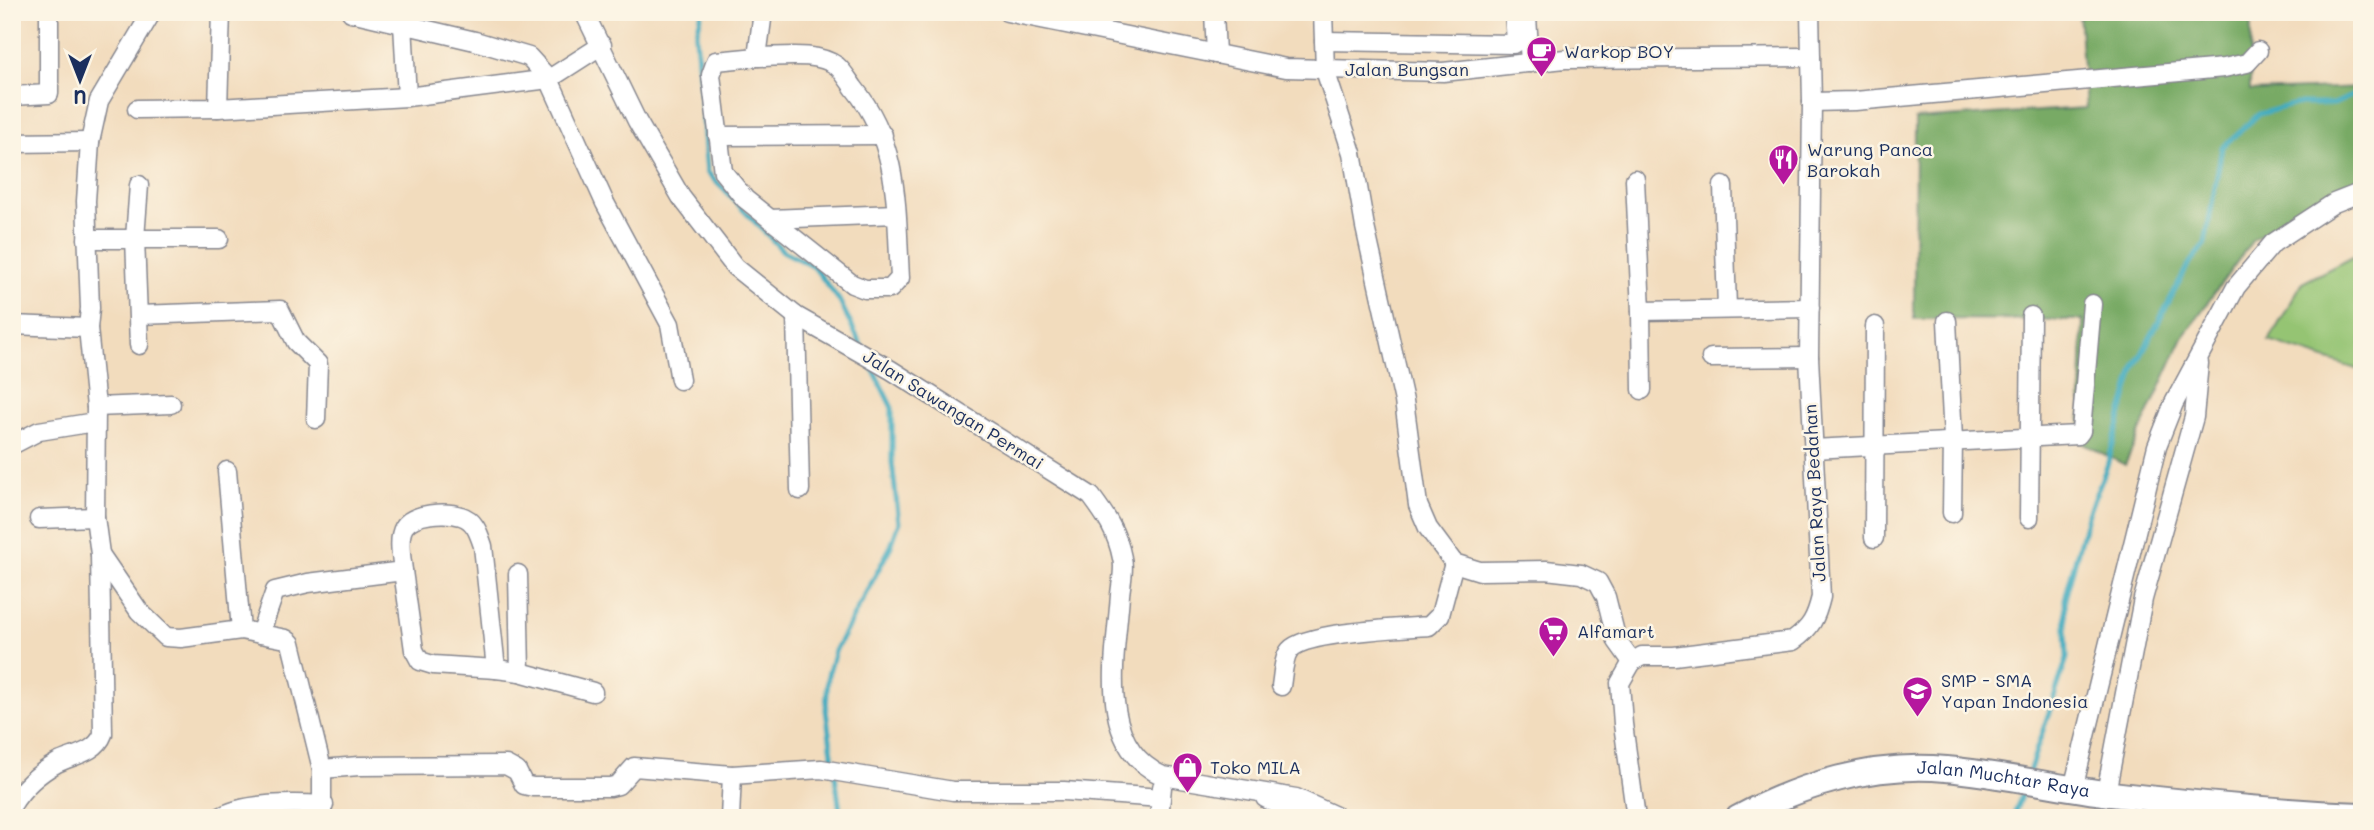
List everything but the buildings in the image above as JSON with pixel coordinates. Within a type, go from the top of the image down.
[{"type":"highway","name":"Jalan Muchtar Raya","points":[[1738,818],[1783,794],[1844,777],[1897,770],[1944,769],[2106,793],[2250,808],[2362,815]]},
{"type":"street","points":[[12,96],[49,94],[49,12]]},
{"type":"street","points":[[12,804],[28,783],[56,764],[93,748],[103,734],[100,554],[95,517],[95,414],[88,328],[90,142],[99,102],[152,12]]},
{"type":"street","points":[[218,108],[221,12]]},
{"type":"street","points":[[351,12],[529,57],[549,79],[605,203],[670,324],[680,380]]},
{"type":"street","name":"Jalan Sawangan Permai","points":[[584,12],[603,45],[637,121],[681,197],[735,267],[796,316],[891,370],[1091,496],[1114,527],[1123,561],[1112,700],[1120,726],[1136,757],[1148,769],[1163,776],[1249,790],[1308,813],[1340,818]]},
{"type":"street","points":[[757,57],[763,12]]},
{"type":"street","name":"Jalan Bungsan","points":[[1007,12],[1056,17],[1256,64],[1325,70],[1443,72],[1530,62],[1811,57]]},
{"type":"street","points":[[1214,12],[1216,54]]},
{"type":"street","points":[[1323,12],[1325,70],[1352,153],[1365,227],[1404,401],[1418,506],[1428,528],[1454,564],[1480,571],[1546,570],[1580,574],[1598,582],[1617,641],[1632,662],[1620,683],[1623,724],[1638,817]]},
{"type":"street","points":[[1324,41],[1513,44],[1516,42],[1514,12]]},
{"type":"street","points":[[1526,12],[1530,62]]},
{"type":"street","name":"Jalan Raya Bedahan","points":[[1632,662],[1642,656],[1674,656],[1793,641],[1808,630],[1815,618],[1821,597],[1809,357],[1812,102],[1810,12]]},
{"type":"street","points":[[403,24],[407,97]]},
{"type":"street","points":[[137,109],[218,108],[407,97],[549,79],[603,45]]},
{"type":"street","points":[[1812,102],[1855,101],[2224,68],[2247,63],[2258,51]]},
{"type":"street","points":[[757,57],[807,57],[836,66],[872,110],[883,135],[894,177],[900,278],[890,289],[865,289],[852,284],[769,219],[745,199],[723,172],[711,75],[716,61],[757,57]]},
{"type":"street","points":[[718,136],[883,135]]},
{"type":"street","points":[[12,143],[90,142]]},
{"type":"street","points":[[1635,179],[1642,390]]},
{"type":"street","points":[[139,185],[135,238],[139,345]]},
{"type":"street","points":[[1723,186],[1727,308]]},
{"type":"street","points":[[2063,787],[2157,446],[2174,403],[2236,287],[2273,243],[2334,203],[2362,192]]},
{"type":"street","points":[[769,219],[896,214]]},
{"type":"street","points":[[87,239],[219,239]]},
{"type":"street","points":[[1813,449],[1953,439],[2074,437],[2081,431],[2092,304]]},
{"type":"street","points":[[1641,311],[1810,308]]},
{"type":"street","points":[[139,315],[280,310],[296,342],[318,364],[316,419]]},
{"type":"street","points":[[796,316],[800,490]]},
{"type":"street","points":[[2029,518],[2031,316]]},
{"type":"street","points":[[1947,321],[1953,439],[1952,513]]},
{"type":"street","points":[[12,325],[88,328]]},
{"type":"street","points":[[1874,538],[1875,326]]},
{"type":"street","points":[[1711,358],[1809,357]]},
{"type":"street","points":[[2106,793],[2143,599],[2194,417],[2199,360]]},
{"type":"street","points":[[12,445],[40,431],[95,414],[171,404]]},
{"type":"street","points":[[227,471],[241,630]]},
{"type":"street","points":[[496,669],[483,546],[478,528],[462,516],[420,515],[404,526],[401,537],[410,627],[414,650],[420,661],[433,665],[520,672],[593,692]]},
{"type":"street","points":[[39,519],[95,517]]},
{"type":"street","points":[[100,554],[139,611],[166,637],[181,638],[241,630],[286,639],[291,643],[322,769],[323,811],[288,803],[231,811],[219,818]]},
{"type":"street","points":[[1281,686],[1286,657],[1295,645],[1357,632],[1429,626],[1440,615],[1454,564]]},
{"type":"street","points":[[260,634],[275,591],[308,583],[403,571]]},
{"type":"street","points":[[518,574],[520,672]]},
{"type":"street","points":[[322,769],[359,766],[506,765],[517,771],[524,785],[533,788],[610,787],[626,779],[629,770],[634,767],[732,775],[821,769],[953,792],[1063,792],[1161,798]]},
{"type":"street","points":[[730,818],[732,775]]},
{"type":"street","points":[[1159,818],[1163,776]]},
{"type":"green space","points":[[2079,12],[2251,12],[2250,91],[2362,87],[2362,182],[2343,184],[2252,241],[2183,337],[2125,465],[2080,442],[2083,320],[1914,319],[1915,119],[2086,108]]},
{"type":"green space","points":[[2362,252],[2362,371],[2269,341],[2302,283]]},
{"type":"waterway","points":[[702,12],[696,36],[707,172],[783,251],[814,267],[839,300],[862,347]]},
{"type":"waterway","points":[[2028,775],[2067,658],[2065,599],[2087,516],[2107,466],[2134,369],[2188,265],[2205,244],[2222,147],[2259,114],[2296,104],[2334,104],[2362,91]]},
{"type":"waterway","points":[[841,818],[826,710],[828,675],[835,651],[891,546],[899,523],[892,462],[892,408],[871,365]]},
{"type":"waterway","points":[[2013,818],[2024,788]]},
{"type":"place","name":"Warkop BOY","points":[[1541,79]]},
{"type":"place","name":"Warung Panca Barokah","points":[[1784,187]]},
{"type":"place","name":"Alfamart","points":[[1554,659]]},
{"type":"place","name":"SMP - SMA Yapan Indonesia","points":[[1918,718]]},
{"type":"place","name":"Toko MILA","points":[[1187,795]]}]
